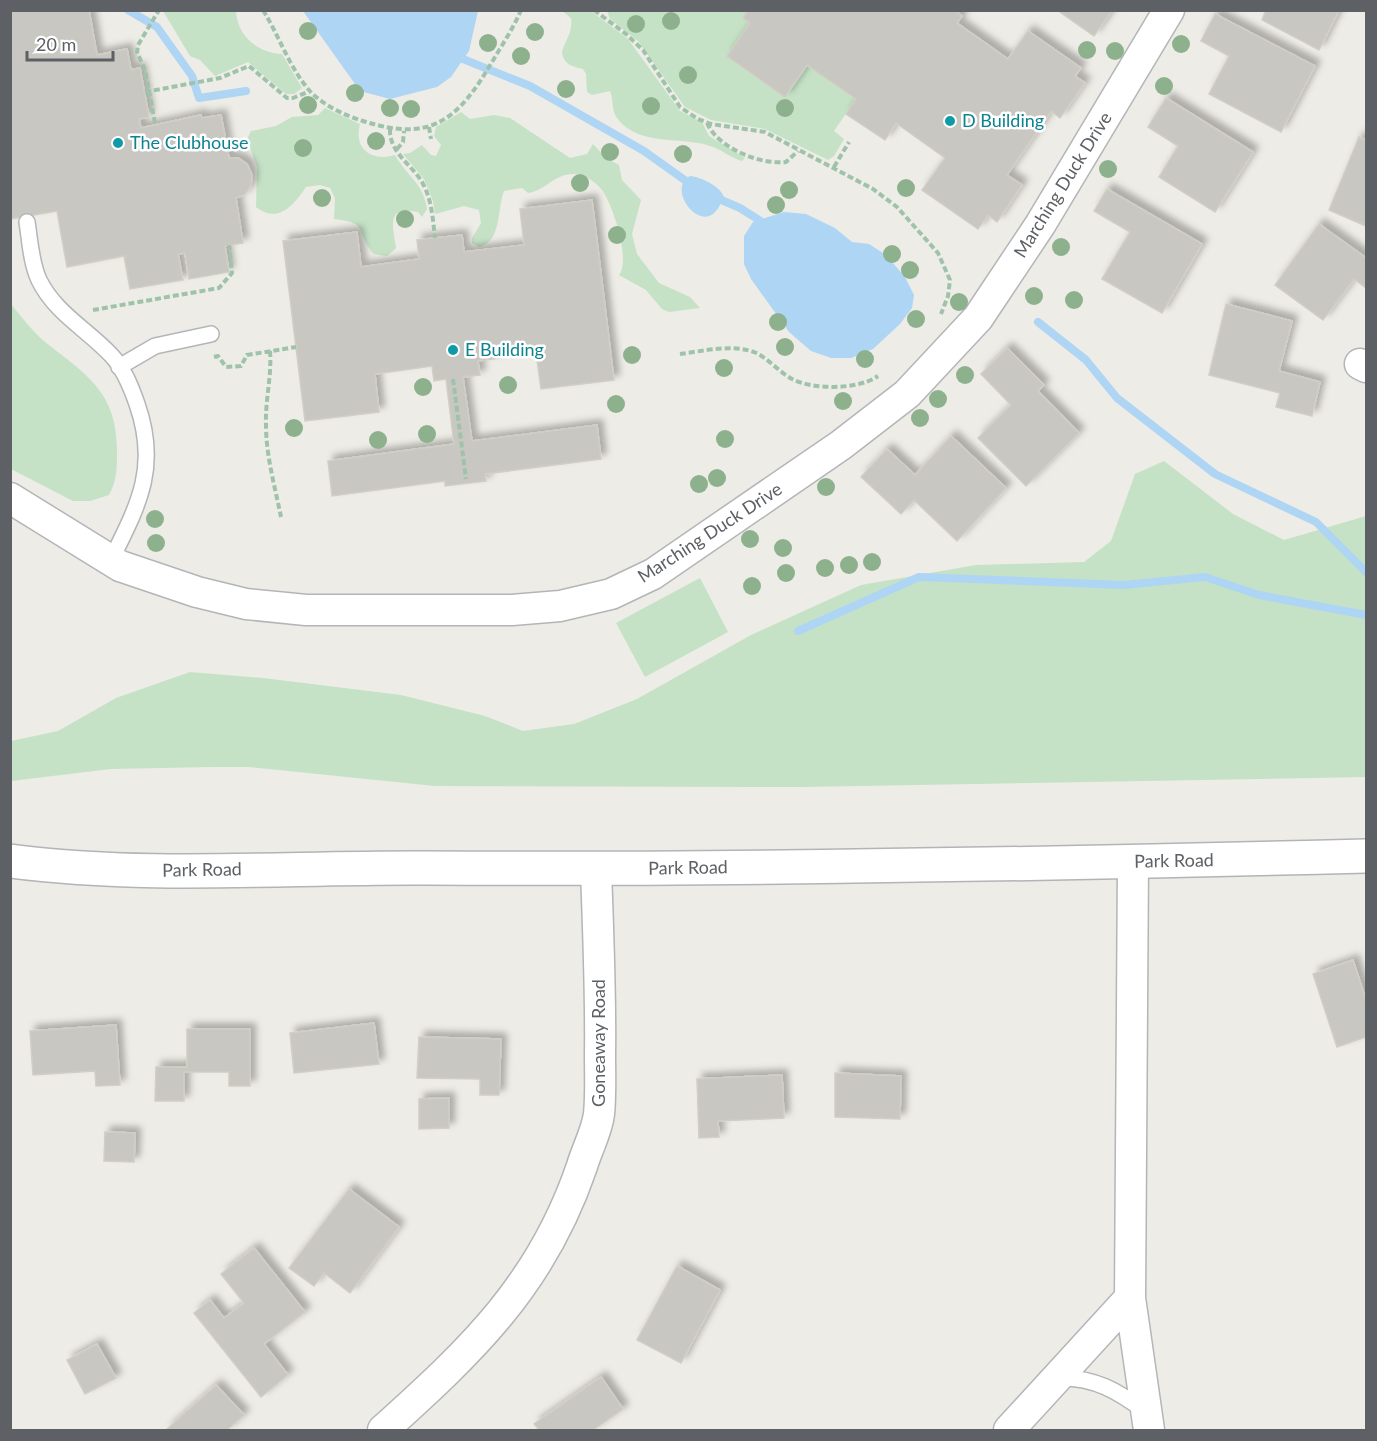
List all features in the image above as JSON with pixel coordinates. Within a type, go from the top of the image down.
[{"type":"main road","name":"Park Road","points":[[10,861],[133,871],[384,867],[596,869],[1133,862],[1366,856]]},
{"type":"street","name":"Marching Duck Drive","points":[[10,498],[111,560],[197,592],[246,604],[306,610],[512,610],[560,606],[611,594],[653,574],[842,445],[907,394],[978,318],[1040,225],[1169,10]]},
{"type":"street","points":[[1133,862],[1130,1298],[1147,1421]]},
{"type":"street","name":"Goneaway Road","points":[[383,1431],[440,1378],[508,1305],[528,1279],[556,1230],[576,1183],[599,1116],[601,994],[596,869]]},
{"type":"street","points":[[1009,1431],[1130,1298]]},
{"type":"lane","points":[[27,222],[39,279],[53,302],[112,356],[129,382],[144,424],[148,462],[137,507],[111,560]]},
{"type":"lane","points":[[119,367],[155,346],[211,334]]},
{"type":"lane","points":[[1057,1378],[1080,1377],[1120,1392],[1147,1421]]},
{"type":"path","points":[[155,123],[147,92],[146,70],[137,52],[143,36],[159,10]]},
{"type":"path","points":[[263,10],[294,68],[310,91],[348,116],[390,129],[404,130],[429,127],[450,116],[478,86],[513,30],[521,10]]},
{"type":"path","points":[[594,10],[643,50],[680,107],[707,122],[765,132],[798,151],[834,166],[873,189],[897,207],[938,253],[950,280],[948,296],[940,318]]},
{"type":"path","points":[[147,92],[208,80],[249,66],[287,98],[310,91]]},
{"type":"path","points":[[707,122],[717,138],[761,161],[786,162],[798,151]]},
{"type":"path","points":[[429,127],[431,139]]},
{"type":"path","points":[[390,129],[391,143],[424,185],[430,200],[435,238]]},
{"type":"path","points":[[397,149],[403,142],[404,130]]},
{"type":"path","points":[[834,166],[849,142]]},
{"type":"path","points":[[93,310],[219,288],[231,273],[229,245]]},
{"type":"path","points":[[208,358],[218,356],[226,367],[233,368],[241,366],[247,355],[296,347]]},
{"type":"path","points":[[680,354],[740,349],[755,352],[794,380],[822,386],[857,386],[885,371]]},
{"type":"path","points":[[270,351],[267,448],[281,517]]},
{"type":"path","points":[[453,379],[466,479]]},
{"type":"green space","points":[[163,11],[236,11],[240,28],[250,42],[273,53],[282,54],[302,88],[294,94],[286,94],[248,62],[215,76],[200,60],[190,56]]},
{"type":"green space","points":[[562,11],[591,11],[628,39],[680,111],[702,122],[709,136],[745,158],[742,161],[738,160],[701,144],[637,134],[626,127],[615,115],[610,91],[592,95],[587,92],[586,74],[583,69],[572,66],[564,60],[562,52],[570,32],[571,18]]},
{"type":"green space","points":[[607,11],[748,11],[743,18],[750,23],[785,96],[807,65],[856,99],[834,131],[844,139],[834,156],[828,160],[765,129],[711,120],[685,107],[638,41],[610,19]]},
{"type":"green space","points":[[325,108],[360,124],[359,140],[366,152],[379,157],[395,155],[422,192],[427,209],[422,217],[418,212],[407,211],[396,215],[393,225],[396,248],[387,256],[374,254],[358,226],[334,219],[335,198],[330,188],[320,185],[306,187],[296,201],[278,213],[271,214],[256,207],[257,167],[247,139],[251,131],[276,126],[292,117],[318,115]]},
{"type":"green space","points":[[461,112],[470,119],[494,115],[510,118],[570,158],[587,154],[593,144],[606,158],[619,165],[622,180],[641,200],[632,234],[637,254],[659,283],[690,297],[700,308],[669,312],[662,309],[646,290],[619,275],[623,258],[622,245],[611,207],[599,187],[582,175],[561,176],[534,192],[528,193],[522,188],[504,191],[498,224],[492,239],[479,247],[472,243],[472,238],[481,223],[479,210],[464,206],[435,214],[433,201],[424,179],[403,154],[410,153],[422,145],[431,155],[436,156],[441,145],[434,136],[436,127]]},
{"type":"green space","points":[[11,304],[40,338],[86,375],[105,399],[116,431],[117,451],[116,474],[109,495],[90,501],[73,501],[11,469]]},
{"type":"green space","points":[[1164,461],[1233,514],[1284,540],[1366,516],[1366,777],[801,787],[435,786],[249,767],[213,767],[111,769],[11,781],[11,741],[58,731],[116,698],[190,672],[263,678],[401,695],[485,716],[523,731],[574,724],[637,699],[751,635],[861,585],[976,565],[1084,562],[1111,541],[1135,474]]},
{"type":"green space","points":[[700,578],[728,632],[645,677],[616,623]]},
{"type":"water","points":[[303,11],[478,11],[469,51],[451,77],[437,87],[390,99],[360,91]]},
{"type":"water","points":[[690,176],[710,183],[722,193],[724,197],[714,213],[700,216],[687,205],[682,189],[684,182]]},
{"type":"water","points":[[784,212],[806,214],[835,228],[852,242],[869,244],[886,255],[905,277],[914,295],[912,308],[900,324],[873,349],[851,358],[831,358],[811,351],[789,332],[751,279],[744,264],[744,236],[753,222]]},
{"type":"building","name":"The Clubhouse","points":[[10,10],[89,10],[97,55],[127,49],[131,70],[140,68],[149,117],[139,119],[141,128],[201,115],[202,118],[221,115],[229,158],[238,158],[247,164],[252,175],[251,186],[244,195],[236,198],[243,243],[225,246],[229,272],[189,279],[185,253],[178,254],[183,280],[130,289],[124,256],[67,267],[57,211],[10,219]]},
{"type":"building","name":"D Building","points":[[748,10],[959,10],[957,12],[962,16],[957,23],[1008,59],[1028,31],[1081,68],[1075,76],[1085,83],[1060,118],[1051,111],[1007,175],[1022,185],[997,222],[988,215],[978,229],[922,190],[945,158],[896,123],[885,140],[846,114],[856,99],[807,65],[785,97],[727,56],[750,23],[743,18]]},
{"type":"building","points":[[1057,10],[1112,10],[1094,36]]},
{"type":"building","points":[[1266,10],[1339,10],[1319,50],[1262,20]]},
{"type":"building","points":[[1215,14],[1315,66],[1281,132],[1209,94],[1229,56],[1201,41]]},
{"type":"building","points":[[1166,98],[1253,152],[1215,212],[1159,177],[1178,146],[1148,127]]},
{"type":"building","points":[[1359,137],[1366,140],[1366,226],[1329,210]]},
{"type":"building","points":[[1107,189],[1202,244],[1162,313],[1102,279],[1130,232],[1094,211]]},
{"type":"building","name":"E Building","points":[[592,200],[614,380],[541,389],[536,353],[478,361],[480,375],[463,377],[472,441],[597,425],[601,459],[485,474],[486,481],[445,486],[445,481],[332,496],[328,461],[454,444],[446,379],[434,381],[432,366],[375,374],[379,412],[305,421],[283,241],[357,232],[361,267],[419,259],[417,240],[462,235],[464,252],[524,245],[520,209]]},
{"type":"building","points":[[1319,224],[1366,258],[1366,288],[1354,279],[1323,320],[1275,285]]},
{"type":"building","points":[[1226,304],[1292,321],[1279,371],[1320,382],[1312,416],[1276,407],[1280,393],[1209,375]]},
{"type":"building","points":[[1007,348],[1044,385],[1038,391],[1079,433],[1026,486],[978,438],[1011,405],[981,374]]},
{"type":"building","points":[[951,436],[1006,488],[957,541],[914,500],[901,514],[861,477],[887,449],[915,475]]},
{"type":"building","points":[[1353,960],[1366,1000],[1366,1037],[1337,1047],[1313,974]]},
{"type":"building","points":[[374,1023],[379,1064],[294,1073],[290,1033]]},
{"type":"building","points":[[116,1025],[120,1085],[96,1086],[95,1071],[33,1075],[30,1031]]},
{"type":"building","points":[[187,1029],[250,1029],[250,1086],[229,1086],[229,1072],[184,1072],[184,1101],[155,1101],[156,1067],[187,1067]]},
{"type":"building","points":[[419,1037],[501,1039],[499,1095],[480,1095],[480,1079],[417,1078]]},
{"type":"building","points":[[835,1073],[901,1076],[900,1119],[835,1117]]},
{"type":"building","points":[[782,1075],[784,1118],[718,1121],[719,1137],[699,1138],[697,1079]]},
{"type":"building","points":[[449,1098],[449,1128],[419,1129],[419,1099]]},
{"type":"building","points":[[105,1132],[135,1133],[134,1162],[104,1161]]},
{"type":"building","points":[[349,1189],[399,1227],[350,1293],[324,1273],[314,1286],[289,1268]]},
{"type":"building","points":[[254,1248],[305,1312],[264,1344],[288,1375],[261,1397],[194,1313],[210,1300],[224,1318],[244,1303],[221,1274]]},
{"type":"building","points":[[677,1266],[720,1290],[681,1363],[637,1340]]},
{"type":"building","points":[[97,1344],[116,1378],[85,1394],[67,1360]]},
{"type":"building","points":[[601,1377],[623,1409],[593,1430],[539,1430],[534,1424]]},
{"type":"building","points":[[216,1385],[244,1415],[227,1430],[166,1430]]},
{"type":"waterway","points":[[128,10],[157,27],[192,76],[199,98],[246,91]]},
{"type":"waterway","points":[[463,59],[530,86],[644,151],[693,186]]},
{"type":"waterway","points":[[712,196],[740,208],[767,225]]},
{"type":"waterway","points":[[1038,322],[1086,360],[1117,398],[1215,474],[1316,522],[1366,572]]},
{"type":"waterway","points":[[798,631],[919,577],[1124,585],[1205,577],[1259,595],[1366,615]]},
{"type":"place","name":"D Building","points":[[950,121]]},
{"type":"place","name":"The Clubhouse","points":[[118,143]]},
{"type":"place","name":"E Building","points":[[453,350]]}]
